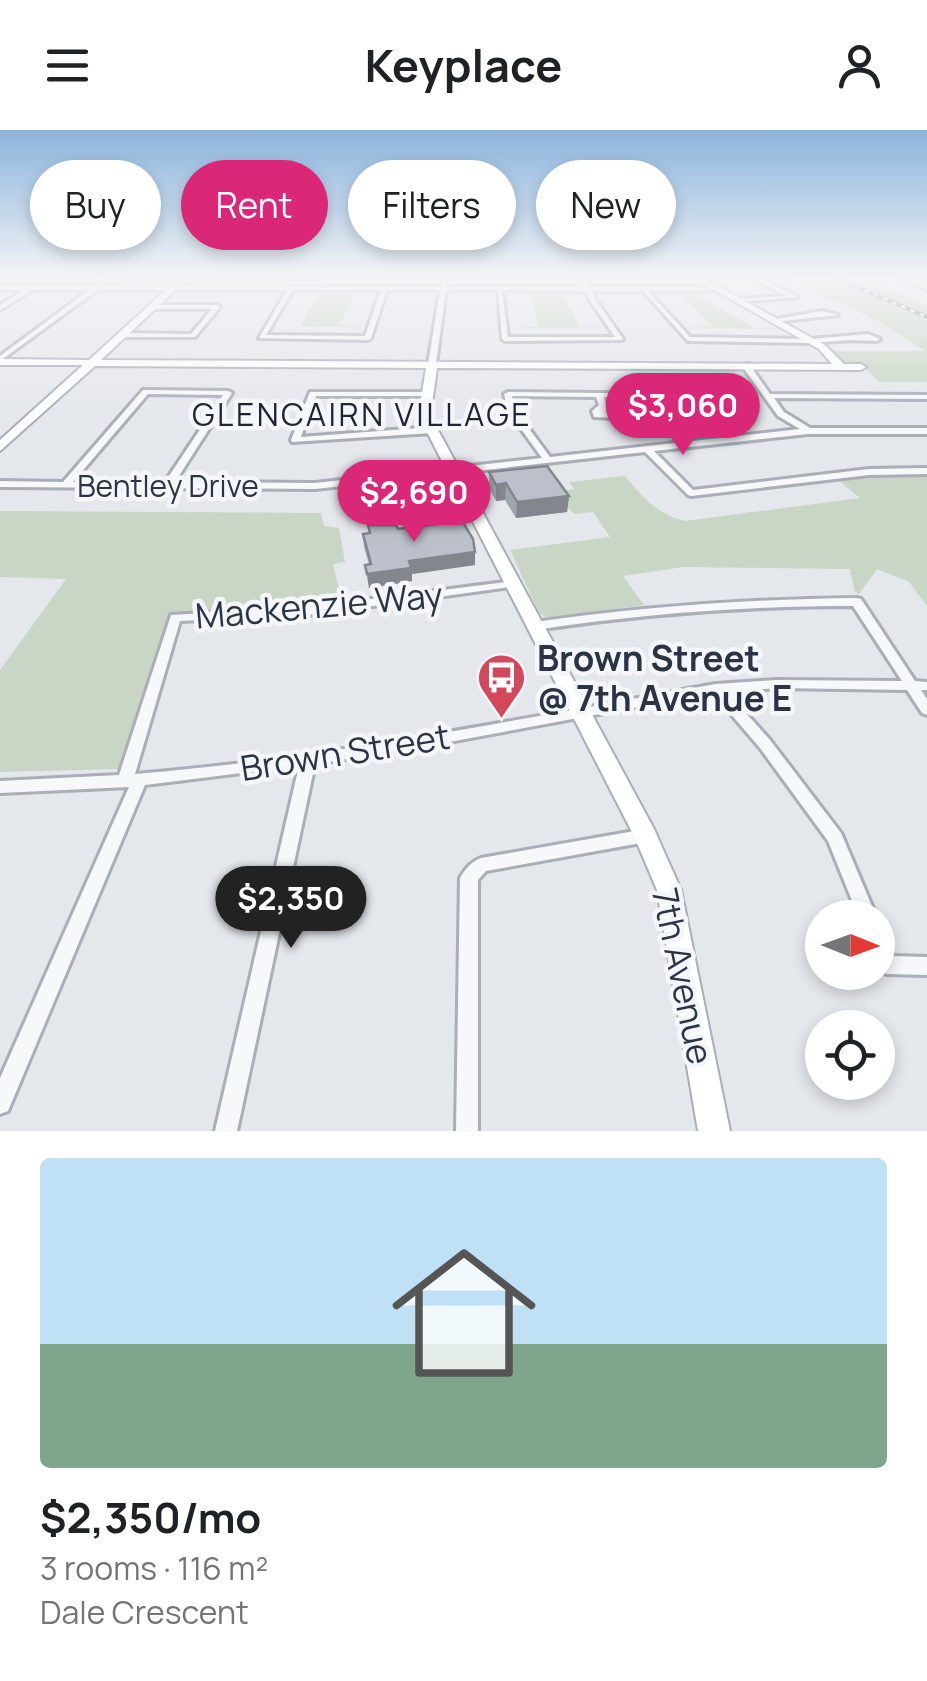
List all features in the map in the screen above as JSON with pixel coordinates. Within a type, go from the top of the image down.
[{"type":"street","points":[[0,360],[47,325]]},
{"type":"street","points":[[0,447],[132,325]]},
{"type":"street","points":[[121,335],[193,336],[202,325]]},
{"type":"street","points":[[268,325],[260,337],[368,338],[372,325]]},
{"type":"street","name":"7th Avenue","points":[[438,325],[425,412],[646,836],[669,890],[714,1131]]},
{"type":"street","points":[[504,325],[506,339],[620,339],[611,325]]},
{"type":"street","points":[[675,325],[688,340],[853,339]]},
{"type":"street","points":[[783,325],[812,340],[841,367]]},
{"type":"street","points":[[0,360],[861,367]]},
{"type":"street","points":[[746,366],[782,414],[808,431]]},
{"type":"street","points":[[65,485],[146,392],[228,393],[168,485]]},
{"type":"street","points":[[428,394],[313,394],[294,440],[432,430]]},
{"type":"street","points":[[548,460],[512,411],[508,394],[601,400],[688,396],[703,422],[728,441]]},
{"type":"street","points":[[768,396],[927,398]]},
{"type":"street","name":"Bentley Drive","points":[[0,484],[315,486],[808,431],[927,431]]},
{"type":"street","points":[[648,450],[691,493],[868,472],[927,471]]},
{"type":"street","name":"Mackenzie Way","points":[[132,781],[175,618],[308,611],[513,584]]},
{"type":"street","points":[[535,626],[642,610],[744,602],[857,602],[927,710]]},
{"type":"street","name":"Brown Street","points":[[0,787],[132,781],[308,760],[716,688],[776,684],[927,686]]},
{"type":"street","points":[[716,688],[765,744],[835,838],[861,900]]},
{"type":"street","points":[[226,1131],[308,760]]},
{"type":"street","points":[[0,1103],[132,781]]},
{"type":"street","points":[[467,1131],[469,878],[480,865],[646,836]]},
{"type":"street","points":[[895,966],[927,966]]},
{"type":"green space","points":[[340,325],[367,327],[272,326]]},
{"type":"green space","points":[[578,325],[608,328],[510,328]]},
{"type":"green space","points":[[710,325],[748,325],[785,329],[684,328],[712,327]]},
{"type":"green space","points":[[884,325],[927,325],[927,382],[879,382],[861,364],[844,362],[833,351],[925,351]]},
{"type":"green space","points":[[927,474],[927,606],[909,582],[877,569],[859,594],[855,592],[850,569],[683,567],[623,576],[644,605],[548,619],[539,613],[510,550],[610,537],[593,512],[574,514],[554,492],[574,489],[569,482],[625,476],[658,509],[685,521],[860,498],[837,479]]},
{"type":"green space","points":[[0,511],[321,513],[324,526],[339,528],[345,562],[333,564],[342,602],[170,613],[120,769],[0,772],[0,670],[66,579],[0,577]]},
{"type":"building","points":[[547,466],[569,496],[517,502],[506,483],[496,485],[489,472]]},
{"type":"building","points":[[462,521],[473,539],[475,552],[409,561],[411,568],[367,574],[365,565],[371,564],[363,534],[370,533],[368,525],[396,525],[398,529]]},
{"type":"place","name":"Brown Street @ 7th Avenue E","points":[[502,720]]},
{"type":"district","name":"GLENCAIRN VILLAGE","points":[[362,414]]}]
